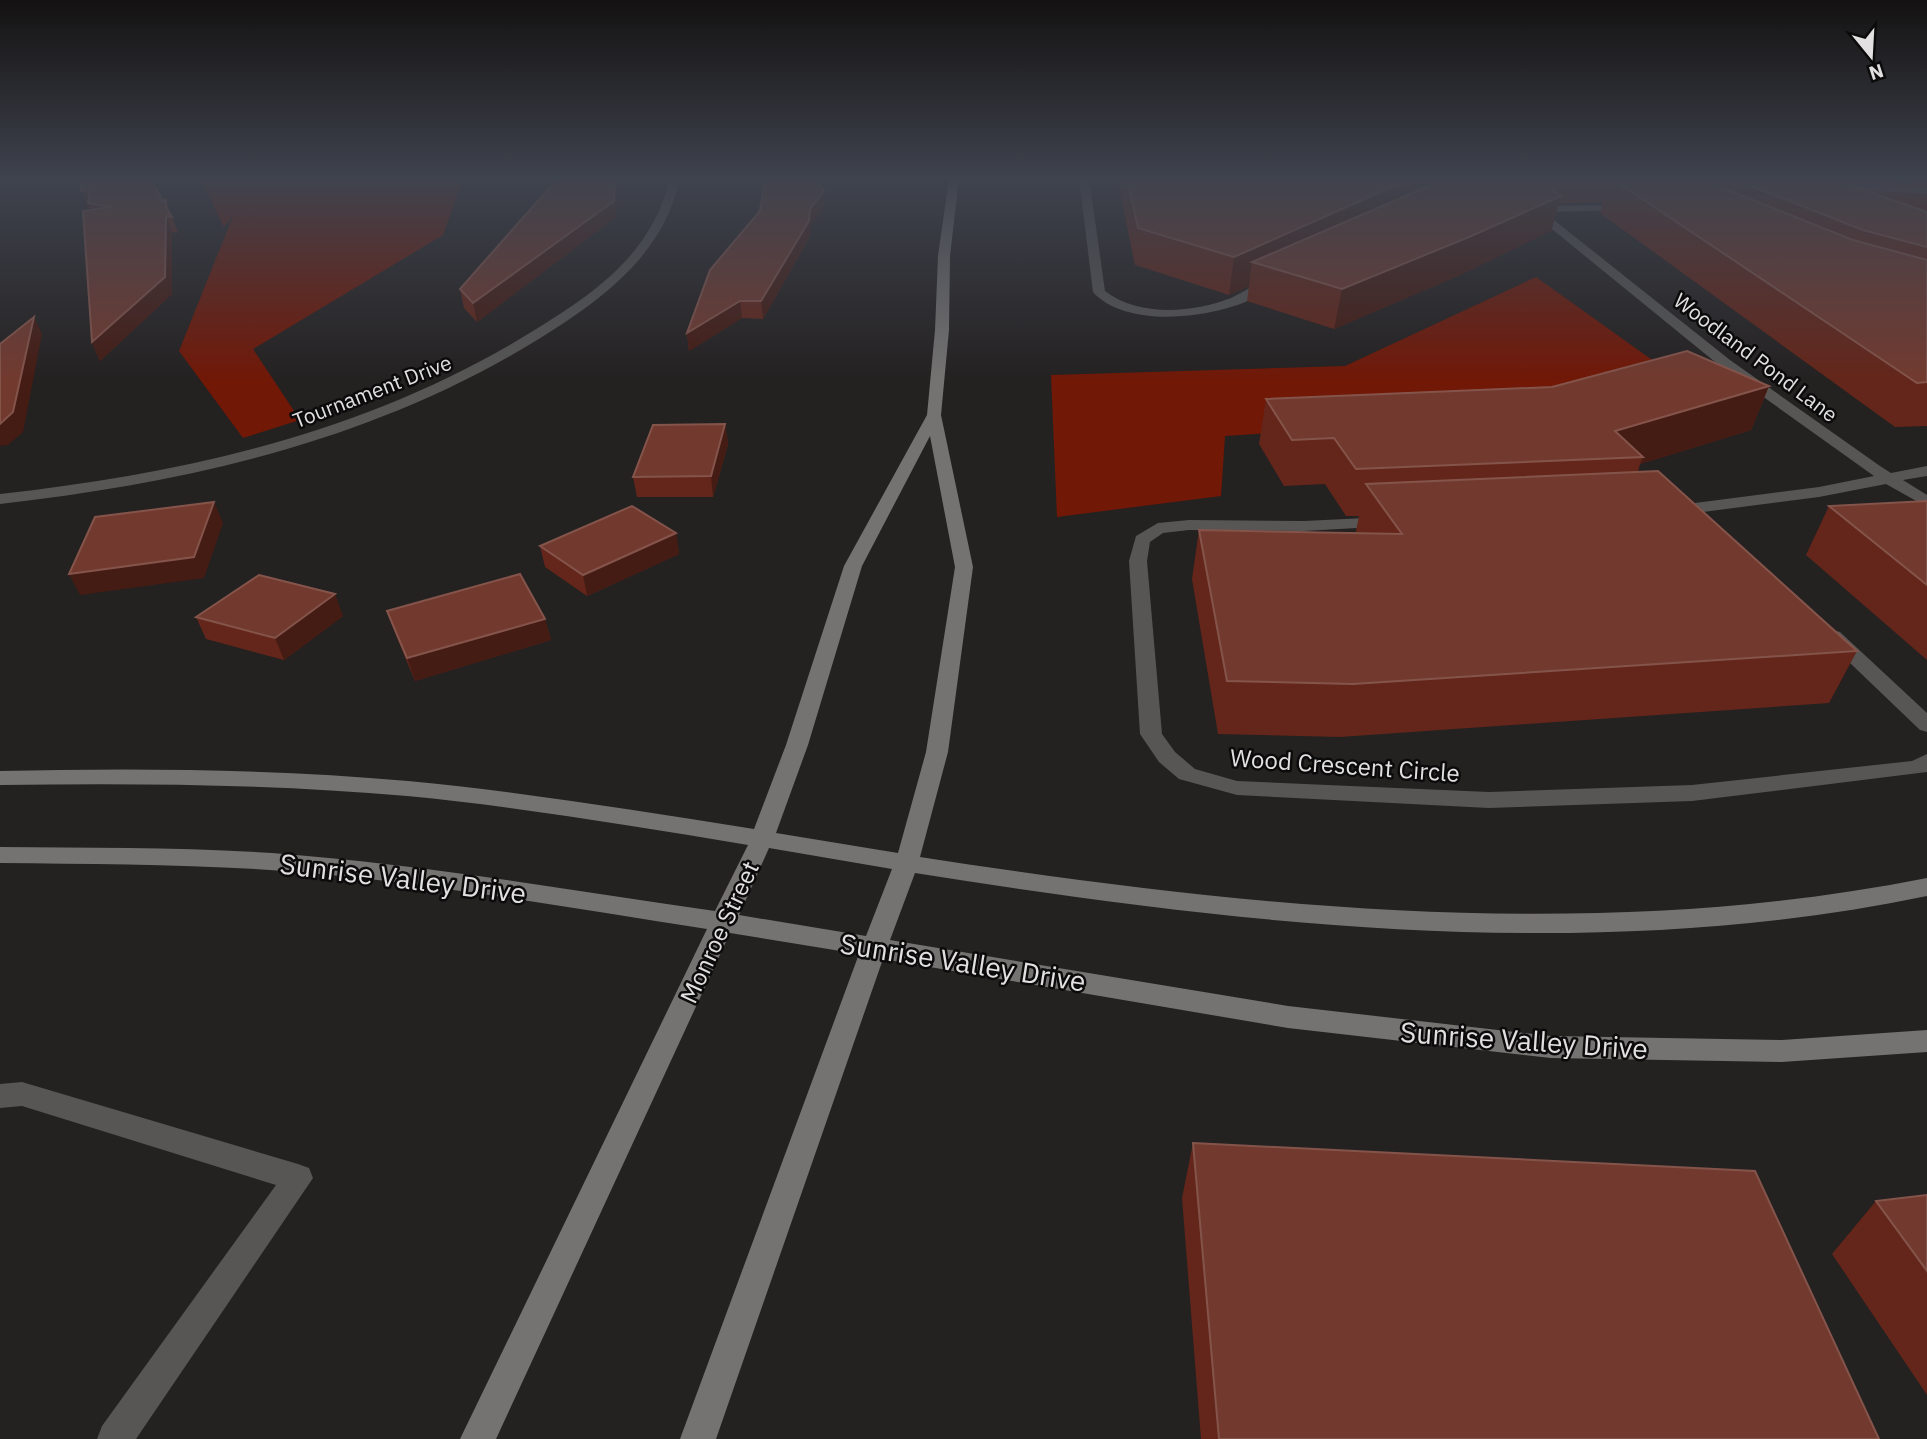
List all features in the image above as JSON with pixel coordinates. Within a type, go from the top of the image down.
[{"type":"main road","name":"Monroe Street","points":[[698,1439],[838,1043],[907,862],[937,752],[964,567],[934,415],[942,330],[945,245]]},
{"type":"main road","name":"Monroe Street","points":[[478,1439],[762,839],[797,745],[853,566],[934,415]]},
{"type":"main road","points":[[0,778],[181,776],[297,779],[468,795],[1040,883],[1220,905],[1462,921],[1634,920],[1745,914],[1823,905],[1927,887]]},
{"type":"main road","name":"Sunrise Valley Drive","points":[[0,855],[179,857],[300,865],[453,881],[724,922],[1288,1017],[1551,1047],[1782,1051],[1927,1041]]},
{"type":"street","name":"Tournament Drive","points":[[0,499],[126,483],[211,465],[289,445],[408,404],[464,378],[528,342],[586,303],[621,273],[645,245]]},
{"type":"street","points":[[1092,245],[1098,292],[1107,301],[1157,312],[1198,311],[1222,306],[1283,278]]},
{"type":"street","name":"Woodland Pond Lane","points":[[1574,245],[1780,403],[1889,480],[1927,502]]},
{"type":"street","points":[[1671,509],[1819,492],[1927,471]]},
{"type":"street","points":[[1695,508],[1715,526]]},
{"type":"street","name":"Wood Crescent Circle","points":[[1401,522],[1304,526],[1189,525],[1158,528],[1142,540],[1138,561],[1151,734],[1167,757],[1186,774],[1237,788],[1489,800],[1692,793],[1917,768],[1927,761]]},
{"type":"street","points":[[1824,626],[1927,725]]},
{"type":"street","points":[[0,1096],[22,1094],[298,1178],[115,1439]]},
{"type":"shaded area","points":[[221,245],[426,245],[253,349],[300,420],[243,438],[179,351]]},
{"type":"shaded area","points":[[1536,277],[1683,382],[1526,417],[1225,436],[1221,496],[1057,517],[1051,375],[1345,366]]},
{"type":"building","points":[[85,245],[166,245],[165,277],[92,342]]},
{"type":"building","points":[[499,245],[553,245],[473,303],[460,289]]},
{"type":"building","points":[[731,245],[795,245],[761,301],[740,301],[687,333],[710,270]]},
{"type":"building","points":[[1195,245],[1261,245],[1234,257]]},
{"type":"building","points":[[1291,245],[1449,245],[1342,289],[1252,262]]},
{"type":"building","points":[[1711,245],[1872,245],[1927,260],[1927,382],[1917,383]]},
{"type":"building","points":[[34,317],[13,412],[0,424],[0,344]]},
{"type":"building","points":[[1687,351],[1769,386],[1615,431],[1643,457],[1356,469],[1334,438],[1292,440],[1266,399],[1552,387]]},
{"type":"building","points":[[725,424],[711,476],[633,477],[653,425]]},
{"type":"building","points":[[1658,471],[1857,651],[1353,684],[1227,681],[1199,530],[1402,534],[1366,484]]},
{"type":"building","points":[[1927,501],[1927,585],[1829,506]]},
{"type":"building","points":[[214,502],[194,557],[69,574],[95,517]]},
{"type":"building","points":[[632,506],[676,533],[583,575],[540,546]]},
{"type":"building","points":[[520,574],[545,619],[407,658],[387,611]]},
{"type":"building","points":[[259,575],[335,594],[275,638],[196,617]]},
{"type":"building","points":[[1193,1143],[1755,1171],[1879,1439],[1219,1439]]},
{"type":"building","points":[[1927,1195],[1927,1271],[1876,1201]]}]
